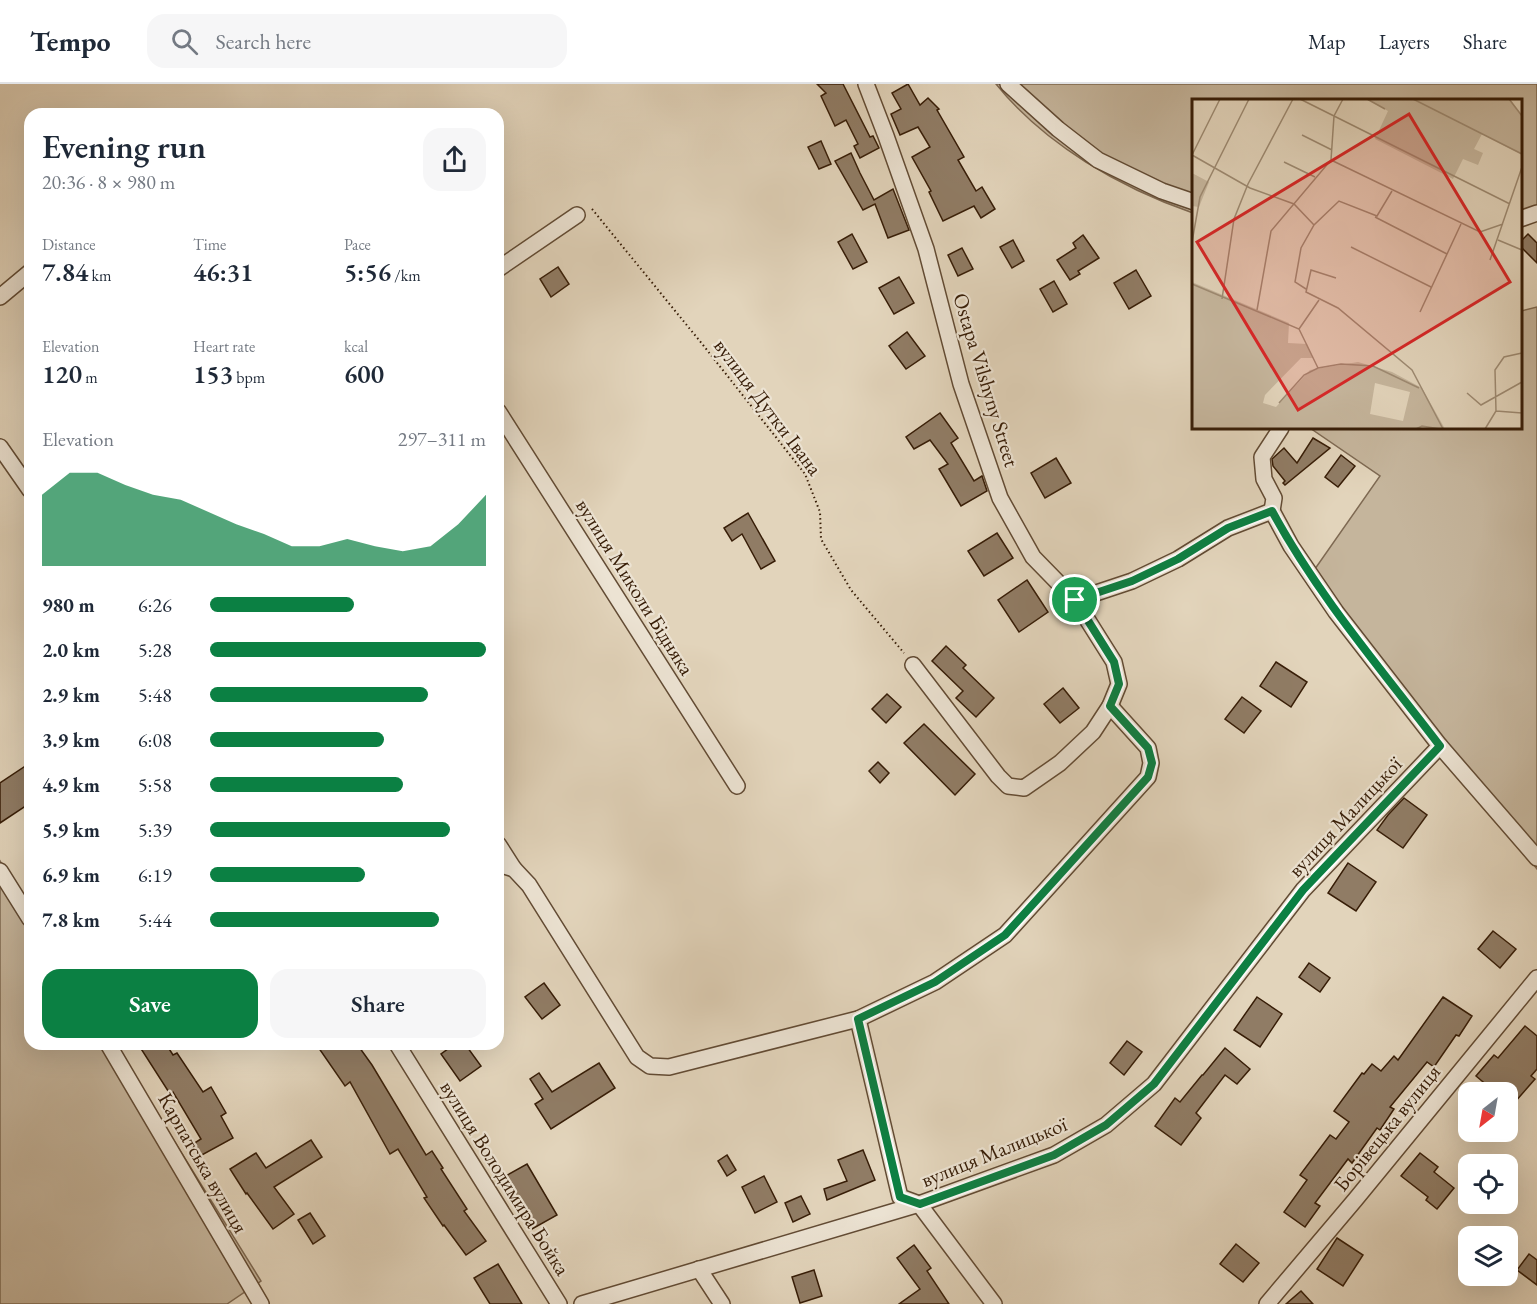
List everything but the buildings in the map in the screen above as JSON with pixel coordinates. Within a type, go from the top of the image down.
[{"type":"street","name":"Ostapa Vilshyny Street","points":[[866,84],[926,249],[961,384],[1000,498],[1033,557],[1075,600],[1114,662],[1119,684],[1110,706]]},
{"type":"street","points":[[1008,84],[1058,129],[1098,160],[1162,191],[1192,201]]},
{"type":"street","points":[[1522,219],[1537,213]]},
{"type":"street","points":[[504,265],[577,215]]},
{"type":"street","points":[[0,297],[24,277]]},
{"type":"street","name":"вулиця Миколи Бідняка","points":[[504,420],[737,786]]},
{"type":"street","points":[[1280,429],[1262,457],[1264,479],[1274,498],[1272,511],[1291,546],[1336,612],[1440,746],[1537,858]]},
{"type":"street","points":[[0,447],[24,481]]},
{"type":"street","points":[[1075,600],[1132,581],[1178,559],[1228,528],[1272,511]]},
{"type":"street","points":[[504,853],[514,869],[529,885],[637,1057],[650,1066],[669,1067],[858,1019],[935,982],[1005,935],[1148,777],[1152,763],[1148,748],[1110,706],[1093,732],[1060,763],[1024,788],[1008,786],[998,777],[913,665]]},
{"type":"street","name":"вулиця Малицької","points":[[582,1304],[920,1204],[1054,1155],[1106,1125],[1154,1084],[1303,890],[1440,746]]},
{"type":"street","points":[[504,866],[514,869]]},
{"type":"street","points":[[0,871],[24,909]]},
{"type":"street","name":"Борівецька вулиця","points":[[1267,1304],[1537,978]]},
{"type":"street","points":[[858,1019],[900,1197],[920,1204],[994,1304]]},
{"type":"street","name":"Карпатська вулиця","points":[[112,1050],[261,1304]]},
{"type":"street","name":"вулиця Володимира Бойка","points":[[401,1050],[559,1304]]},
{"type":"street","points":[[699,1269],[722,1304]]},
{"type":"path","name":"вулиця Дутки Івана","points":[[592,209],[804,474],[820,512],[821,539],[851,590],[913,665]]},
{"type":"shaded area","points":[[996,84],[1537,84],[1537,214],[1522,220],[1522,99],[1192,99],[1192,213],[1139,191],[1086,162],[1037,126]]},
{"type":"shaded area","points":[[1537,307],[1537,869],[1310,576],[1380,476],[1311,429],[1522,429],[1522,311]]},
{"type":"shaded area","points":[[0,861],[24,900],[24,1050],[118,1050],[261,1281],[227,1304],[0,1304]]},
{"type":"route","points":[[1272,511],[1291,546],[1336,612],[1440,746],[1303,890],[1154,1084],[1106,1125],[1054,1155],[920,1204],[900,1197],[858,1019],[935,982],[1005,935],[1148,777],[1152,763],[1148,748],[1110,706],[1119,684],[1114,662],[1075,600],[1132,581],[1178,559],[1228,528],[1272,511]]}]
